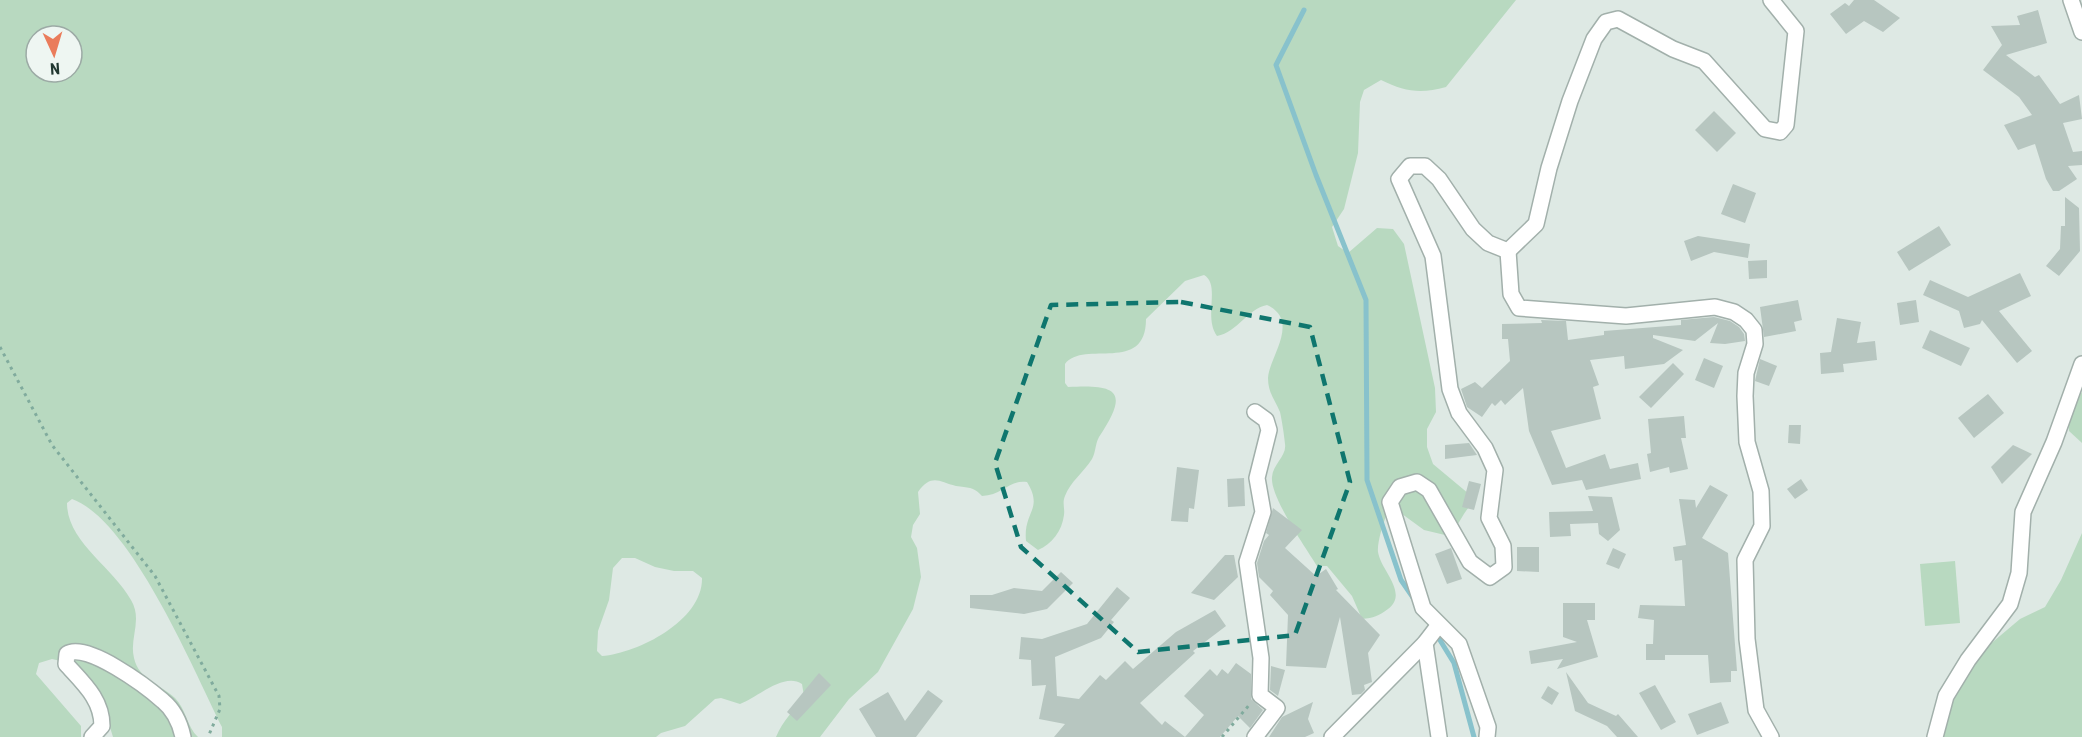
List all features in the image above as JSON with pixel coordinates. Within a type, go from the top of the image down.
[{"type":"street","points":[[1508,251],[1536,224],[1549,168],[1570,101],[1594,39],[1606,22],[1618,19],[1673,49],[1704,61],[1765,129],[1780,132],[1786,125],[1796,31],[1771,0]]},
{"type":"street","points":[[2071,0],[2082,32]]},
{"type":"street","points":[[1486,737],[1488,727],[1459,644],[1438,626],[1423,608],[1390,502],[1400,487],[1417,482],[1429,490],[1470,561],[1490,577],[1504,567],[1503,546],[1489,518],[1495,470],[1485,448],[1459,412],[1450,389],[1433,256],[1399,179],[1410,166],[1425,166],[1439,179],[1473,229],[1488,243],[1508,251]]},
{"type":"street","points":[[1508,251],[1511,294],[1519,308],[1626,316],[1715,307],[1734,312],[1746,320],[1754,330],[1755,344],[1746,373],[1745,396],[1747,442],[1761,491],[1762,526],[1745,560],[1747,639],[1756,710],[1771,737]]},
{"type":"street","points":[[1935,737],[1946,696],[1968,660],[2010,604],[2019,573],[2023,512],[2054,442],[2082,364]]},
{"type":"street","points":[[1255,411],[1266,420],[1269,430],[1257,477],[1263,512],[1247,562],[1261,658],[1260,694],[1276,708],[1255,737]]},
{"type":"street","points":[[1332,737],[1425,643],[1438,626]]},
{"type":"street","points":[[1425,643],[1439,737]]},
{"type":"street","points":[[92,737],[102,726],[102,712],[96,699],[66,664],[67,654],[72,650],[84,651],[102,658],[164,702],[179,721],[183,737]]},
{"type":"path","points":[[0,347],[52,445],[155,576],[198,656],[219,696],[220,709],[208,737]]},
{"type":"path","points":[[1222,737],[1260,694]]},
{"type":"highlighted area","points":[[1181,302],[1310,327],[1350,482],[1295,635],[1138,652],[1021,547],[995,463],[1051,305]]},
{"type":"green space","points":[[0,0],[1516,0],[1446,87],[1429,91],[1413,91],[1381,80],[1364,90],[1360,102],[1358,153],[1344,209],[1332,227],[1338,246],[1348,253],[1377,228],[1393,229],[1404,244],[1435,388],[1436,412],[1427,429],[1427,447],[1433,464],[1469,494],[1470,506],[1456,526],[1445,535],[1424,530],[1398,511],[1386,516],[1379,539],[1378,552],[1396,596],[1394,603],[1379,615],[1362,619],[1352,596],[1327,566],[1317,566],[1282,509],[1273,486],[1273,472],[1284,452],[1285,444],[1280,412],[1270,392],[1268,378],[1281,340],[1282,320],[1277,312],[1267,305],[1254,311],[1231,330],[1217,336],[1211,320],[1211,286],[1204,275],[1185,281],[1146,319],[1143,336],[1136,346],[1125,351],[1074,357],[1065,364],[1065,383],[1068,387],[1099,387],[1114,394],[1116,401],[1092,459],[1067,491],[1061,526],[1056,536],[1048,544],[1038,550],[1026,541],[1027,523],[1034,499],[1027,482],[1016,483],[996,493],[982,496],[976,490],[936,480],[927,482],[918,492],[920,514],[913,525],[911,537],[917,548],[921,577],[913,609],[878,672],[849,699],[820,737],[776,737],[804,696],[802,684],[787,681],[740,704],[721,698],[715,699],[685,726],[661,733],[656,737],[222,737],[222,727],[178,636],[138,566],[116,536],[94,513],[72,499],[67,503],[74,530],[123,588],[134,607],[136,622],[133,651],[140,672],[175,698],[198,737],[113,737],[104,708],[74,664],[52,659],[39,663],[36,674],[81,726],[81,737],[0,737]],"holes":[[[622,558],[635,558],[655,567],[674,571],[693,571],[702,578],[700,593],[681,620],[666,632],[633,648],[617,654],[602,656],[597,651],[598,631],[609,600],[613,568]]]},
{"type":"green space","points":[[2082,392],[2082,443],[2069,431],[2068,413]]},
{"type":"green space","points":[[2082,533],[2082,737],[1935,737],[1975,657],[2020,619],[2045,607],[2061,580]]},
{"type":"green space","points":[[1955,561],[1960,623],[1925,626],[1920,564]]},
{"type":"building","points":[[1854,0],[1874,0],[1900,18],[1883,32],[1864,21],[1846,34],[1830,14],[1845,3],[1849,6]]},
{"type":"building","points":[[2038,10],[2047,43],[2006,55],[2035,77],[2039,75],[2060,104],[2079,95],[2082,119],[2063,123],[2073,152],[2082,151],[2082,165],[2068,166],[2077,179],[2059,191],[2053,191],[2046,179],[2035,144],[2018,150],[2004,125],[2032,115],[2019,97],[1983,70],[2002,45],[1991,26],[2020,25],[2017,16]]},
{"type":"building","points":[[1714,111],[1736,133],[1717,152],[1695,130]]},
{"type":"building","points":[[1733,184],[1756,193],[1745,223],[1721,214]]},
{"type":"building","points":[[2065,197],[2079,208],[2080,251],[2059,276],[2046,266],[2060,249],[2061,226],[2065,226]]},
{"type":"building","points":[[1939,226],[1951,245],[1909,271],[1897,252]]},
{"type":"building","points":[[1698,236],[1750,244],[1748,258],[1714,252],[1691,261],[1684,241]]},
{"type":"building","points":[[1767,260],[1767,278],[1749,279],[1748,261]]},
{"type":"building","points":[[2020,273],[2031,296],[1999,311],[2032,351],[2017,363],[1982,320],[1980,324],[1964,328],[1959,311],[1923,295],[1930,280],[1968,297]]},
{"type":"building","points":[[1798,300],[1802,320],[1794,322],[1796,331],[1764,337],[1760,307]]},
{"type":"building","points":[[1916,300],[1919,322],[1900,325],[1897,303]]},
{"type":"building","points":[[1714,317],[1730,321],[1739,327],[1744,334],[1745,341],[1725,344],[1710,343],[1718,323],[1695,341],[1653,335],[1653,338],[1683,350],[1664,364],[1625,369],[1624,356],[1590,360],[1599,385],[1593,387],[1601,419],[1551,431],[1566,468],[1605,454],[1610,469],[1638,463],[1641,479],[1586,490],[1582,480],[1552,485],[1529,431],[1523,388],[1505,405],[1501,400],[1495,406],[1492,403],[1482,417],[1467,407],[1461,389],[1475,382],[1482,388],[1510,361],[1508,339],[1502,339],[1502,324],[1542,323],[1541,320],[1566,321],[1568,340],[1604,335],[1604,331],[1681,325],[1681,320]]},
{"type":"building","points":[[1837,318],[1861,322],[1857,343],[1875,341],[1877,360],[1843,364],[1844,372],[1821,374],[1820,353],[1831,352]]},
{"type":"building","points":[[1930,330],[1970,348],[1961,366],[1922,348]]},
{"type":"building","points":[[1704,358],[1723,366],[1714,388],[1695,380]]},
{"type":"building","points":[[1760,359],[1777,366],[1769,386],[1755,381]]},
{"type":"building","points":[[1673,363],[1684,374],[1651,408],[1639,397]]},
{"type":"building","points":[[1988,394],[2004,413],[1974,438],[1958,418]]},
{"type":"building","points":[[1684,416],[1686,438],[1681,438],[1688,469],[1670,473],[1669,467],[1650,472],[1647,454],[1651,453],[1648,419]]},
{"type":"building","points":[[1789,425],[1801,425],[1800,444],[1788,443]]},
{"type":"building","points":[[1469,443],[1477,455],[1445,459],[1445,445]]},
{"type":"building","points":[[2013,445],[2032,454],[2002,484],[1991,467]]},
{"type":"building","points":[[1177,467],[1199,470],[1194,509],[1189,508],[1188,522],[1171,521]]},
{"type":"building","points":[[1244,478],[1245,506],[1228,507],[1227,479]]},
{"type":"building","points":[[1801,479],[1808,490],[1795,499],[1787,489]]},
{"type":"building","points":[[1469,481],[1481,484],[1474,510],[1462,507]]},
{"type":"building","points":[[1710,485],[1728,495],[1702,538],[1728,553],[1737,671],[1731,671],[1731,682],[1710,683],[1708,655],[1665,655],[1665,660],[1646,660],[1646,644],[1653,644],[1654,620],[1638,618],[1640,605],[1685,606],[1682,560],[1675,561],[1673,547],[1686,545],[1679,499],[1695,500],[1696,508]]},
{"type":"building","points":[[1588,496],[1612,497],[1620,530],[1608,541],[1599,534],[1598,523],[1570,524],[1571,536],[1550,537],[1549,512],[1593,511]]},
{"type":"building","points":[[1273,508],[1302,530],[1285,548],[1316,576],[1326,569],[1338,589],[1336,590],[1380,635],[1368,653],[1372,682],[1364,685],[1365,690],[1361,694],[1352,695],[1340,617],[1326,668],[1286,666],[1288,615],[1270,595],[1273,591],[1259,577],[1257,563],[1264,541],[1269,535],[1266,533]]},
{"type":"building","points":[[1517,547],[1539,547],[1539,572],[1517,571]]},
{"type":"building","points":[[1451,548],[1462,579],[1447,584],[1435,554]]},
{"type":"building","points":[[1613,548],[1626,554],[1619,569],[1606,564]]},
{"type":"building","points":[[1225,555],[1234,555],[1238,577],[1214,600],[1191,593]]},
{"type":"building","points":[[1061,572],[1073,583],[1047,609],[1024,614],[970,608],[970,595],[992,595],[1014,588],[1042,591]]},
{"type":"building","points":[[1117,587],[1130,598],[1111,620],[1114,622],[1101,638],[1055,657],[1057,696],[1079,699],[1100,675],[1106,680],[1125,661],[1133,669],[1176,632],[1215,610],[1226,626],[1193,651],[1195,653],[1140,703],[1162,725],[1165,721],[1185,737],[1054,737],[1065,724],[1039,719],[1046,685],[1032,686],[1031,660],[1019,659],[1021,637],[1042,639],[1087,624]]},
{"type":"building","points":[[1563,603],[1595,603],[1595,620],[1587,620],[1598,657],[1557,669],[1563,659],[1531,664],[1529,651],[1577,642],[1563,637]]},
{"type":"building","points":[[1236,663],[1251,674],[1251,699],[1263,710],[1250,728],[1238,716],[1220,737],[1185,737],[1204,715],[1184,696],[1210,669],[1217,676],[1222,669],[1228,674]]},
{"type":"building","points":[[1271,666],[1285,670],[1278,696],[1270,690]]},
{"type":"building","points":[[1566,672],[1588,703],[1616,716],[1618,714],[1638,737],[1617,737],[1607,726],[1575,711]]},
{"type":"building","points":[[819,673],[831,685],[797,721],[787,712]]},
{"type":"building","points":[[1655,685],[1676,722],[1661,730],[1639,693]]},
{"type":"building","points":[[1548,686],[1559,693],[1552,705],[1541,698]]},
{"type":"building","points":[[928,690],[943,701],[916,737],[876,737],[859,709],[888,692],[905,721]]},
{"type":"building","points":[[1313,702],[1308,719],[1314,733],[1305,737],[1269,737],[1282,717]]},
{"type":"building","points":[[1721,702],[1729,723],[1697,735],[1688,714]]},
{"type":"waterway","points":[[1304,10],[1276,65],[1316,175],[1366,300],[1367,480],[1401,580],[1414,599]]},
{"type":"waterway","points":[[1435,632],[1454,663],[1474,737]]}]
